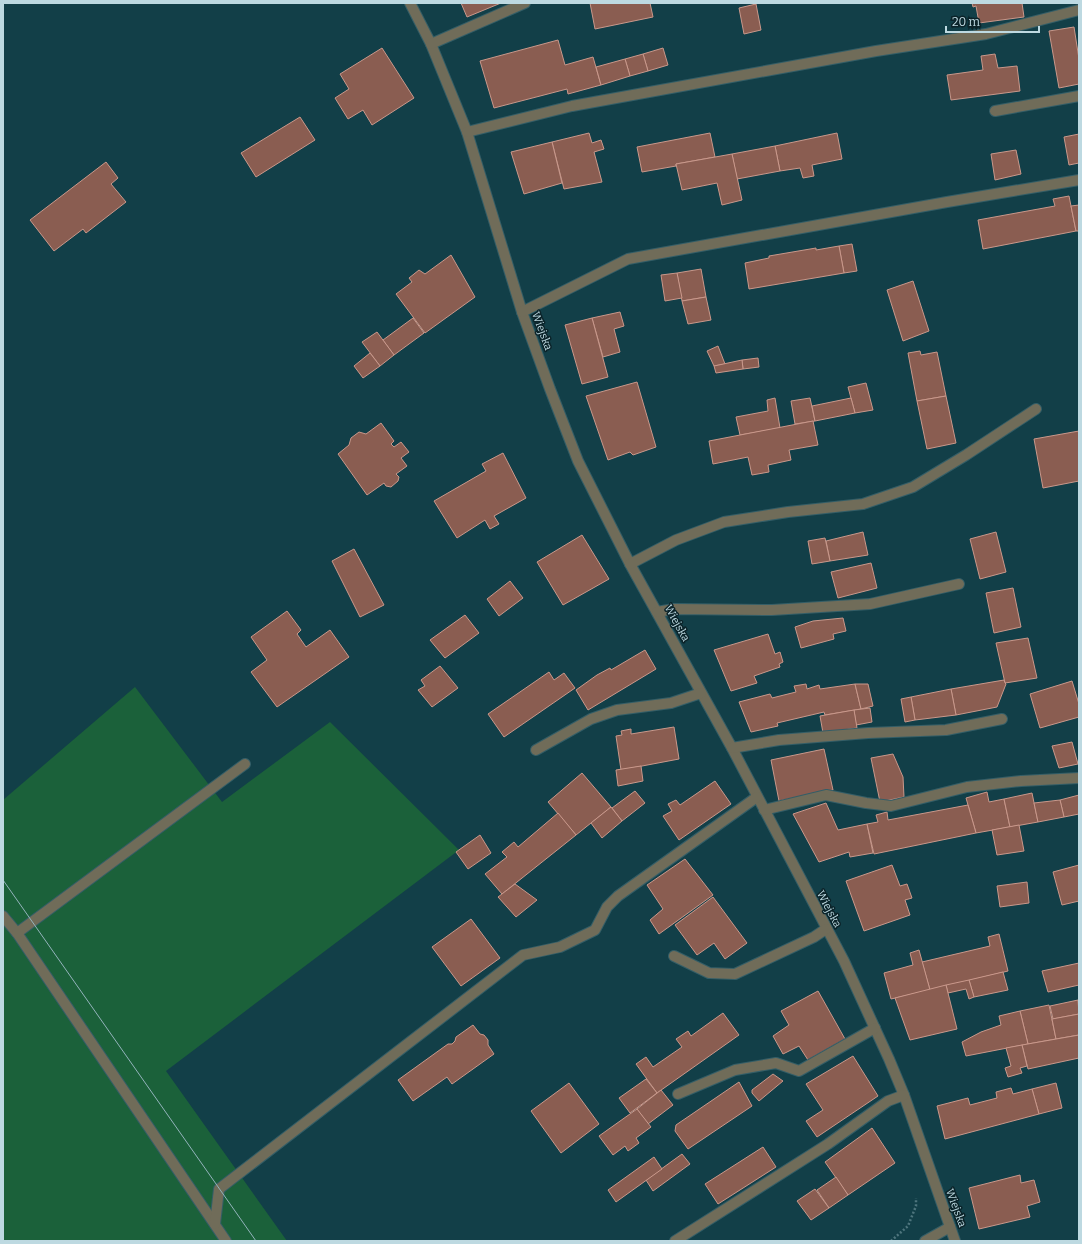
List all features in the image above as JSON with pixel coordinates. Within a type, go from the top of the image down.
[{"type":"street","name":"Wiejska","points":[[410,3],[431,44],[467,132],[522,312],[578,461],[630,564],[732,748],[844,961],[904,1096],[955,1241]]},
{"type":"street","points":[[431,44],[525,3]]},
{"type":"street","points":[[467,132],[572,106],[868,53],[986,34],[1079,10]]},
{"type":"street","points":[[995,112],[1079,96]]},
{"type":"street","points":[[522,312],[628,259],[1079,180]]},
{"type":"street","points":[[630,564],[676,540],[724,522],[788,512],[863,504],[913,487],[966,455],[1036,409]]},
{"type":"street","points":[[657,612],[674,609],[772,610],[870,604],[959,584]]},
{"type":"street","points":[[536,750],[591,719],[617,710],[671,703],[701,693]]},
{"type":"street","points":[[732,748],[779,740],[868,733],[946,730],[1002,719]]},
{"type":"street","points":[[17,933],[245,764]]},
{"type":"street","points":[[764,810],[826,795],[866,803],[891,806],[967,787],[1021,781],[1079,778]]},
{"type":"street","points":[[215,1224],[219,1189],[523,956],[560,947],[596,930],[608,907],[618,896],[757,797]]},
{"type":"street","points":[[3,916],[17,933],[226,1241]]},
{"type":"street","points":[[674,956],[709,972],[735,974],[814,937],[826,929]]},
{"type":"street","points":[[678,1094],[735,1070],[776,1063],[800,1071],[875,1028]]},
{"type":"street","points":[[675,1241],[828,1144],[888,1101],[904,1096]]},
{"type":"street","points":[[925,1241],[950,1227]]},
{"type":"green space","points":[[135,687],[222,802],[330,722],[459,850],[166,1071],[287,1241],[3,1241],[3,800]]},
{"type":"building","points":[[461,3],[501,3],[467,17]]},
{"type":"building","points":[[590,3],[650,3],[653,17],[595,29]]},
{"type":"building","points":[[972,3],[1022,3],[1024,17],[979,23],[976,6],[973,7]]},
{"type":"building","points":[[756,4],[761,30],[744,34],[739,8]]},
{"type":"building","points":[[1074,27],[1079,59],[1079,84],[1059,88],[1049,31]]},
{"type":"building","points":[[558,40],[565,65],[593,57],[601,85],[568,94],[567,89],[494,108],[480,61]]},
{"type":"building","points":[[382,48],[414,98],[372,125],[363,110],[348,119],[335,98],[349,89],[340,74]]},
{"type":"building","points":[[663,48],[668,65],[648,71],[643,54]]},
{"type":"building","points":[[643,54],[648,71],[630,76],[625,59]]},
{"type":"building","points":[[995,54],[998,68],[1017,66],[1020,91],[951,100],[947,75],[983,70],[981,56]]},
{"type":"building","points":[[625,59],[630,76],[601,85],[596,67]]},
{"type":"building","points":[[300,117],[315,140],[256,177],[241,153]]},
{"type":"building","points":[[589,133],[592,143],[601,140],[604,149],[594,152],[602,182],[564,189],[552,142]]},
{"type":"building","points":[[710,133],[715,157],[642,172],[637,147]]},
{"type":"building","points":[[837,133],[842,159],[812,165],[814,176],[803,178],[800,168],[780,171],[775,146]]},
{"type":"building","points":[[1079,134],[1079,163],[1069,165],[1064,137]]},
{"type":"building","points":[[552,142],[562,183],[524,194],[511,152]]},
{"type":"building","points":[[775,146],[780,171],[737,179],[732,154]]},
{"type":"building","points":[[1016,150],[1021,174],[995,180],[991,154]]},
{"type":"building","points":[[732,154],[742,200],[722,205],[717,183],[682,190],[676,164]]},
{"type":"building","points":[[106,162],[118,178],[111,184],[126,202],[86,233],[83,229],[54,251],[30,220]]},
{"type":"building","points":[[1069,196],[1076,231],[983,249],[978,220],[1055,206],[1053,199]]},
{"type":"building","points":[[1079,205],[1079,231],[1076,231],[1071,206]]},
{"type":"building","points":[[852,244],[857,271],[844,273],[839,246]]},
{"type":"building","points":[[839,246],[844,273],[749,289],[745,263],[769,258],[769,256],[816,248],[816,250]]},
{"type":"building","points":[[451,255],[475,297],[425,333],[396,294],[412,282],[409,278],[419,270],[425,274]]},
{"type":"building","points":[[701,269],[706,297],[682,301],[677,273]]},
{"type":"building","points":[[677,273],[682,298],[665,301],[661,275]]},
{"type":"building","points":[[913,281],[929,331],[903,341],[887,290]]},
{"type":"building","points":[[706,297],[711,320],[688,324],[682,301]]},
{"type":"building","points":[[620,312],[624,326],[614,329],[620,352],[603,357],[592,318]]},
{"type":"building","points":[[413,318],[424,333],[394,355],[383,340]]},
{"type":"building","points":[[592,318],[608,377],[582,384],[565,325]]},
{"type":"building","points":[[377,332],[394,355],[380,366],[362,342]]},
{"type":"building","points":[[718,346],[725,364],[714,366],[707,351]]},
{"type":"building","points":[[920,351],[921,355],[937,352],[946,396],[917,401],[908,353]]},
{"type":"building","points":[[370,353],[380,366],[363,378],[354,366]]},
{"type":"building","points":[[758,358],[759,367],[743,369],[742,360]]},
{"type":"building","points":[[742,360],[743,369],[716,373],[714,366]]},
{"type":"building","points":[[637,382],[656,447],[633,455],[630,452],[608,460],[586,396]]},
{"type":"building","points":[[866,383],[873,410],[855,413],[848,387]]},
{"type":"building","points":[[946,396],[956,443],[927,449],[917,401]]},
{"type":"building","points":[[775,398],[780,428],[740,435],[736,417],[768,411],[767,400]]},
{"type":"building","points":[[810,398],[815,421],[795,424],[791,401]]},
{"type":"building","points":[[851,398],[855,413],[815,421],[812,406]]},
{"type":"building","points":[[813,421],[818,445],[789,450],[791,460],[768,465],[769,472],[752,475],[748,457],[713,464],[709,441]]},
{"type":"building","points":[[381,423],[394,441],[391,444],[394,447],[401,442],[409,452],[401,458],[407,466],[396,474],[399,477],[398,481],[391,487],[386,486],[384,483],[367,495],[338,454],[349,445],[351,438],[359,432],[366,434]]},
{"type":"building","points":[[1079,431],[1079,481],[1043,488],[1034,439]]},
{"type":"building","points":[[503,453],[526,498],[494,516],[499,524],[490,529],[485,520],[457,538],[434,501],[486,471],[482,464]]},
{"type":"building","points":[[863,532],[868,555],[830,561],[826,541]]},
{"type":"building","points":[[996,532],[1006,572],[980,579],[970,539]]},
{"type":"building","points":[[582,535],[609,579],[563,605],[537,562]]},
{"type":"building","points":[[825,538],[830,561],[812,564],[808,541]]},
{"type":"building","points":[[354,549],[384,605],[360,617],[332,561]]},
{"type":"building","points":[[871,563],[877,588],[838,598],[831,572]]},
{"type":"building","points":[[510,581],[523,598],[499,616],[487,599]]},
{"type":"building","points":[[1013,588],[1021,627],[994,633],[986,593]]},
{"type":"building","points":[[287,611],[301,630],[297,634],[306,647],[330,630],[349,657],[277,707],[251,672],[267,660],[251,637]]},
{"type":"building","points":[[465,615],[479,633],[445,658],[430,640]]},
{"type":"building","points":[[843,618],[846,631],[833,634],[834,639],[801,648],[795,627],[813,621]]},
{"type":"building","points":[[768,634],[775,654],[780,652],[783,662],[779,664],[780,667],[754,676],[757,683],[731,691],[714,650]]},
{"type":"building","points":[[1028,638],[1037,678],[1005,683],[996,643]]},
{"type":"building","points":[[645,650],[656,669],[588,710],[576,690],[597,675],[610,668],[611,670]]},
{"type":"building","points":[[440,666],[458,688],[432,707],[418,690],[425,686],[421,680]]},
{"type":"building","points":[[549,672],[554,680],[564,673],[575,688],[504,737],[488,714]]},
{"type":"building","points":[[1004,680],[1006,684],[997,707],[956,715],[951,689]]},
{"type":"building","points":[[1072,681],[1079,704],[1079,717],[1040,728],[1030,694]]},
{"type":"building","points":[[806,684],[807,689],[819,685],[820,689],[855,684],[861,709],[825,715],[824,712],[777,723],[778,726],[751,732],[739,702],[770,694],[772,698],[796,692],[794,686]]},
{"type":"building","points":[[855,684],[868,684],[873,706],[861,709]]},
{"type":"building","points":[[951,689],[956,715],[915,720],[911,697]]},
{"type":"building","points":[[911,697],[915,720],[905,722],[901,699]]},
{"type":"building","points":[[870,708],[872,722],[856,725],[854,710]]},
{"type":"building","points":[[854,710],[857,728],[823,733],[820,716]]},
{"type":"building","points":[[674,727],[679,759],[621,770],[616,736],[622,735],[621,731],[631,729],[631,734]]},
{"type":"building","points":[[1072,742],[1078,764],[1059,768],[1052,746]]},
{"type":"building","points":[[824,749],[833,790],[779,801],[771,760]]},
{"type":"building","points":[[893,754],[903,777],[904,797],[880,802],[871,758]]},
{"type":"building","points":[[641,766],[643,781],[618,786],[616,770]]},
{"type":"building","points":[[582,773],[611,807],[576,835],[548,802]]},
{"type":"building","points":[[715,781],[731,804],[679,840],[663,816],[672,811],[668,804],[676,800],[680,805]]},
{"type":"building","points":[[635,791],[645,803],[622,821],[612,808]]},
{"type":"building","points":[[987,792],[989,802],[1004,799],[1010,827],[976,833],[966,798]]},
{"type":"building","points":[[1032,793],[1038,822],[1010,827],[1004,799]]},
{"type":"building","points":[[1079,795],[1079,814],[1064,817],[1060,800]]},
{"type":"building","points":[[1060,800],[1064,817],[1038,822],[1034,803]]},
{"type":"building","points":[[826,803],[838,830],[867,824],[873,853],[850,857],[849,852],[819,862],[793,814]]},
{"type":"building","points":[[968,805],[976,833],[874,854],[867,824],[878,822],[876,815],[887,812],[888,820]]},
{"type":"building","points":[[611,807],[622,821],[602,838],[591,823]]},
{"type":"building","points":[[558,813],[576,835],[502,894],[485,874],[507,857],[502,852],[514,842],[518,847]]},
{"type":"building","points":[[1019,825],[1024,851],[997,855],[992,830]]},
{"type":"building","points":[[480,835],[491,853],[468,869],[456,852]]},
{"type":"building","points":[[685,859],[713,895],[659,934],[650,920],[663,909],[647,885]]},
{"type":"building","points":[[892,865],[900,886],[907,884],[912,898],[905,900],[910,915],[864,931],[846,881]]},
{"type":"building","points":[[1079,865],[1079,901],[1062,905],[1053,872]]},
{"type":"building","points":[[1027,882],[1029,903],[1000,907],[997,886]]},
{"type":"building","points":[[515,884],[537,900],[516,917],[498,897]]},
{"type":"building","points":[[713,897],[747,943],[725,959],[714,943],[697,955],[675,925]]},
{"type":"building","points":[[471,919],[500,958],[461,986],[432,947]]},
{"type":"building","points":[[999,934],[1008,971],[930,990],[922,962],[990,946],[988,937]]},
{"type":"building","points":[[919,950],[930,990],[891,999],[884,973],[913,965],[910,953]]},
{"type":"building","points":[[1079,963],[1079,985],[1048,992],[1042,971]]},
{"type":"building","points":[[1003,972],[1008,990],[974,997],[969,980]]},
{"type":"building","points":[[969,980],[974,997],[969,999],[966,989],[948,993],[946,985]]},
{"type":"building","points":[[946,985],[957,1029],[910,1040],[895,998]]},
{"type":"building","points":[[818,991],[845,1039],[808,1060],[799,1046],[783,1054],[773,1036],[789,1025],[781,1011]]},
{"type":"building","points":[[1078,1000],[1079,1014],[1053,1019],[1050,1006]]},
{"type":"building","points":[[1049,1005],[1056,1039],[1028,1044],[1020,1011]]},
{"type":"building","points":[[1020,1011],[1028,1044],[966,1056],[962,1042],[981,1032],[1001,1025],[999,1016]]},
{"type":"building","points":[[723,1013],[739,1035],[657,1093],[636,1064],[646,1057],[653,1067],[682,1047],[676,1039],[688,1031],[691,1036]]},
{"type":"building","points":[[1079,1014],[1079,1035],[1056,1039],[1052,1019]]},
{"type":"building","points":[[473,1025],[480,1034],[484,1035],[488,1040],[488,1045],[494,1054],[452,1084],[447,1077],[413,1101],[398,1080],[448,1044],[452,1044],[456,1037]]},
{"type":"building","points":[[1079,1035],[1079,1058],[1028,1069],[1022,1045]]},
{"type":"building","points":[[1022,1045],[1027,1066],[1020,1068],[1022,1073],[1008,1077],[1005,1068],[1011,1066],[1006,1048]]},
{"type":"building","points":[[853,1056],[878,1096],[817,1137],[806,1121],[823,1110],[806,1084]]},
{"type":"building","points":[[773,1074],[783,1081],[759,1101],[752,1093],[752,1090]]},
{"type":"building","points":[[646,1079],[657,1093],[630,1113],[619,1098]]},
{"type":"building","points":[[739,1082],[752,1106],[688,1149],[675,1131],[676,1125]]},
{"type":"building","points":[[569,1083],[599,1124],[561,1153],[531,1111]]},
{"type":"building","points":[[1056,1083],[1062,1108],[1039,1114],[1032,1089]]},
{"type":"building","points":[[1011,1088],[1013,1094],[1032,1089],[1039,1114],[945,1139],[937,1106],[968,1098],[970,1105],[997,1098],[996,1092]]},
{"type":"building","points":[[661,1090],[673,1105],[648,1124],[637,1109]]},
{"type":"building","points":[[637,1109],[651,1127],[636,1138],[639,1143],[628,1151],[625,1146],[613,1155],[599,1136]]},
{"type":"building","points":[[872,1128],[895,1163],[848,1195],[825,1162]]},
{"type":"building","points":[[763,1147],[776,1167],[718,1204],[705,1184]]},
{"type":"building","points":[[682,1154],[690,1164],[653,1191],[646,1180]]},
{"type":"building","points":[[654,1157],[662,1169],[616,1202],[608,1190]]},
{"type":"building","points":[[1020,1175],[1021,1183],[1034,1180],[1040,1202],[1027,1206],[1030,1217],[979,1229],[969,1188]]},
{"type":"building","points":[[836,1177],[848,1195],[829,1208],[817,1190]]},
{"type":"building","points":[[815,1189],[829,1208],[811,1220],[797,1201]]},
{"type":"tram line","points":[[3,880],[256,1241]]}]
